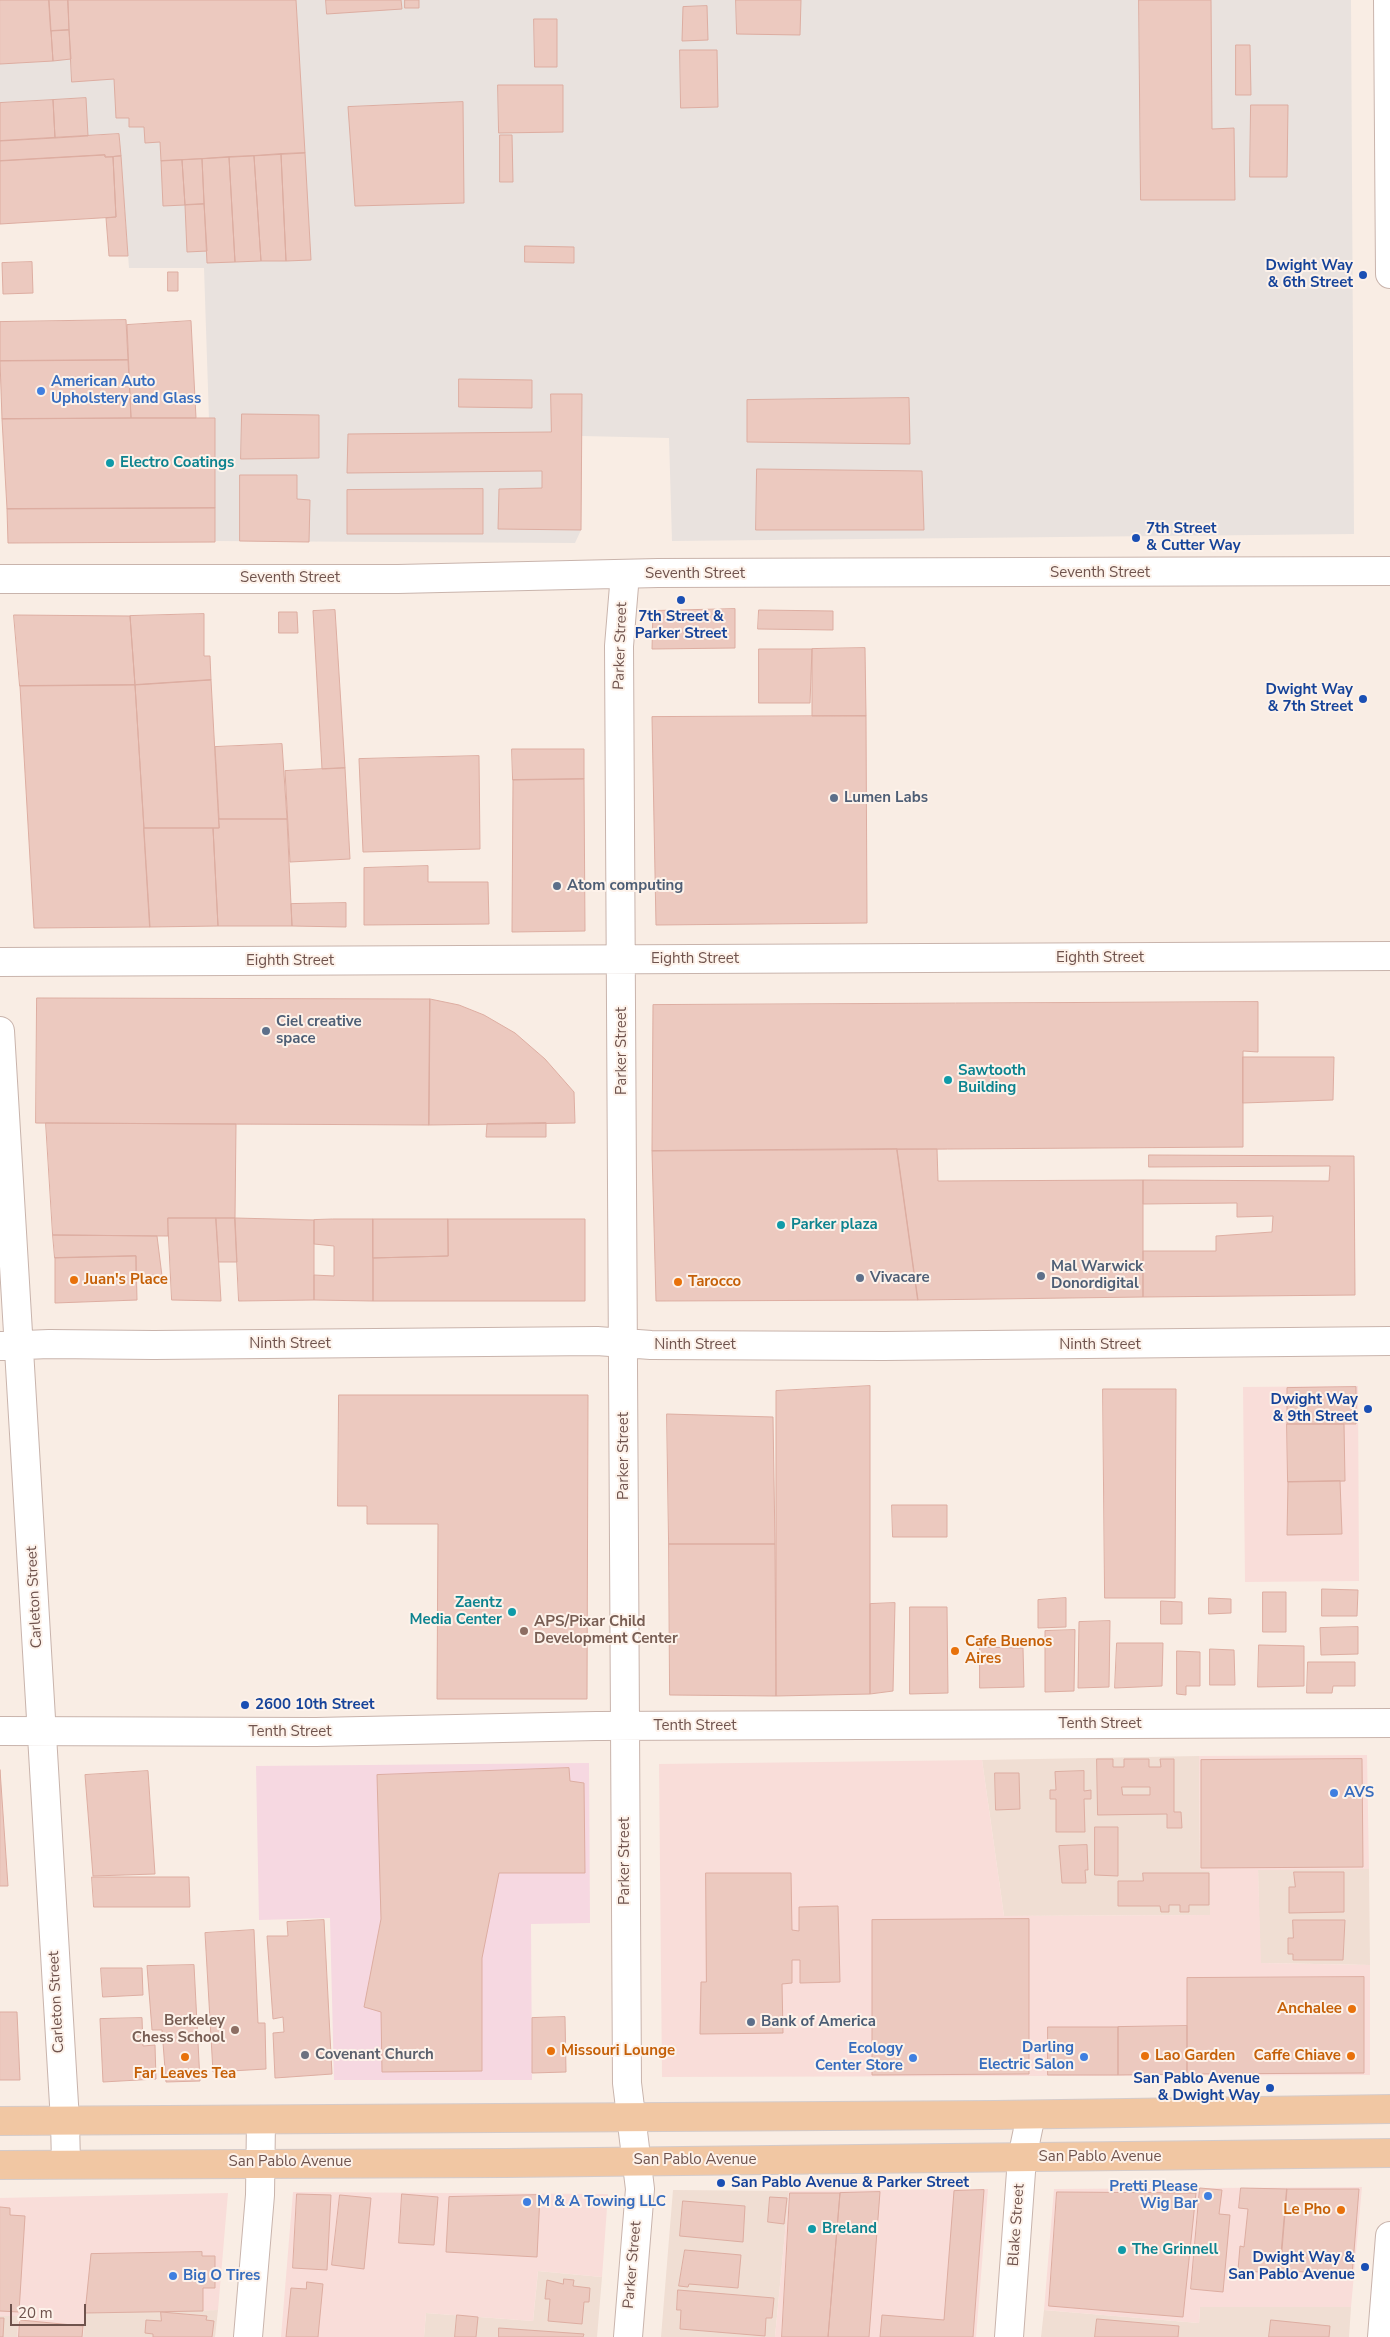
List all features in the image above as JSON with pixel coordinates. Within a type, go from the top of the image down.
[{"type":"main road","points":[[0,2122],[631,2116],[1031,2115],[1390,2109]]},
{"type":"main road","name":"San Pablo Avenue","points":[[0,2165],[260,2162],[506,2163],[636,2160],[1022,2158],[1390,2153]]},
{"type":"street","points":[[1388,0],[1390,274]]},
{"type":"street","name":"Seventh Street","points":[[0,579],[398,579],[625,574],[1390,571]]},
{"type":"street","name":"Parker Street","points":[[625,574],[619,646],[627,2083],[640,2190],[628,2337]]},
{"type":"street","name":"Eighth Street","points":[[0,962],[1390,956]]},
{"type":"street","name":"Carleton Street","points":[[0,1031],[10,1346],[42,1730],[66,2120],[66,2164]]},
{"type":"street","name":"Ninth Street","points":[[10,1346],[597,1341],[624,1343],[884,1346],[1390,1341]]},
{"type":"street","name":"Tenth Street","points":[[0,1731],[316,1732],[624,1726],[1390,1723]]},
{"type":"street","name":"Blake Street","points":[[1009,2337],[1022,2158],[1031,2115]]},
{"type":"street","points":[[248,2337],[260,2195],[261,2120]]},
{"type":"street","points":[[1382,2337],[1390,2236]]},
{"type":"shaded area","points":[[0,0],[1351,0],[1354,534],[672,541],[669,438],[582,436],[581,530],[575,543],[213,541],[204,268],[129,268],[119,134],[0,141]]},
{"type":"shaded area","points":[[1358,1386],[1359,1581],[1245,1582],[1243,1387]]},
{"type":"shaded area","points":[[1367,1755],[1369,1869],[1258,1870],[1261,1963],[1370,1965],[1370,2075],[662,2077],[659,1764],[982,1760],[1004,1916],[1210,1915],[1210,1871],[1200,1870],[1199,1756]]},
{"type":"shaded area","points":[[1199,1756],[1200,1870],[1210,1870],[1210,1915],[1004,1916],[982,1760]]},
{"type":"shaded area","points":[[589,1763],[590,1923],[531,1924],[532,2080],[334,2080],[330,1918],[259,1920],[256,1766]]},
{"type":"shaded area","points":[[1258,1869],[1369,1869],[1370,1965],[1260,1963]]},
{"type":"shaded area","points":[[1362,2187],[1351,2307],[1200,2307],[1199,2323],[1044,2310],[1054,2189]]},
{"type":"shaded area","points":[[988,2189],[976,2337],[775,2337],[789,2191]]},
{"type":"shaded area","points":[[673,2190],[789,2191],[775,2337],[661,2337]]},
{"type":"shaded area","points":[[293,2192],[608,2194],[602,2277],[538,2271],[533,2321],[426,2313],[424,2337],[281,2337]]},
{"type":"shaded area","points":[[228,2193],[218,2310],[85,2313],[83,2337],[17,2337],[19,2316],[0,2316],[0,2198]]},
{"type":"shaded area","points":[[538,2271],[602,2277],[597,2337],[424,2337],[426,2313],[533,2321]]},
{"type":"shaded area","points":[[1200,2307],[1351,2307],[1349,2337],[1041,2337],[1044,2310],[1199,2323]]},
{"type":"shaded area","points":[[218,2310],[215,2337],[83,2337],[85,2313]]},
{"type":"shaded area","points":[[0,2316],[19,2316],[17,2337],[0,2337]]},
{"type":"building","points":[[0,0],[49,0],[53,61],[0,64]]},
{"type":"building","points":[[49,0],[68,0],[69,30],[51,31]]},
{"type":"building","points":[[68,0],[296,0],[305,153],[161,161],[160,142],[145,143],[144,127],[129,127],[129,118],[116,118],[114,79],[72,82]]},
{"type":"building","points":[[326,0],[401,0],[402,9],[327,14]]},
{"type":"building","points":[[405,0],[419,0],[419,8],[405,8]]},
{"type":"building","points":[[736,0],[801,0],[800,35],[737,34]]},
{"type":"building","points":[[1139,0],[1211,0],[1212,129],[1234,128],[1235,200],[1141,200]]},
{"type":"building","points":[[707,6],[708,40],[682,41],[683,7]]},
{"type":"building","points":[[534,19],[557,19],[557,67],[535,67]]},
{"type":"building","points":[[69,30],[71,59],[53,61],[51,31]]},
{"type":"building","points":[[1236,45],[1250,45],[1251,95],[1236,95]]},
{"type":"building","points":[[680,50],[717,50],[718,107],[681,108]]},
{"type":"building","points":[[498,85],[563,85],[563,132],[499,133]]},
{"type":"building","points":[[86,98],[88,136],[55,138],[53,100]]},
{"type":"building","points":[[53,100],[55,138],[0,141],[0,103]]},
{"type":"building","points":[[463,102],[464,203],[355,206],[348,107]]},
{"type":"building","points":[[1251,105],[1288,105],[1287,177],[1250,177]]},
{"type":"building","points":[[119,134],[121,156],[105,157],[105,155],[0,161],[0,141]]},
{"type":"building","points":[[500,135],[512,135],[513,182],[500,182]]},
{"type":"building","points":[[305,153],[311,260],[286,261],[281,154]]},
{"type":"building","points":[[281,154],[286,261],[261,261],[254,156]]},
{"type":"building","points":[[105,155],[105,157],[113,157],[116,217],[0,224],[0,161]]},
{"type":"building","points":[[121,156],[128,256],[109,256],[106,218],[116,217],[113,157]]},
{"type":"building","points":[[254,156],[261,261],[235,262],[229,157]]},
{"type":"building","points":[[229,157],[235,262],[207,263],[202,159]]},
{"type":"building","points":[[202,159],[204,204],[185,205],[182,160]]},
{"type":"building","points":[[182,160],[185,205],[163,206],[161,161]]},
{"type":"building","points":[[204,204],[207,251],[187,252],[185,205]]},
{"type":"building","points":[[525,246],[574,247],[574,263],[525,262]]},
{"type":"building","points":[[32,262],[33,293],[3,294],[2,263]]},
{"type":"building","points":[[168,272],[178,272],[178,291],[168,291]]},
{"type":"building","points":[[126,320],[128,360],[0,361],[0,322]]},
{"type":"building","points":[[191,321],[196,418],[131,418],[127,325]]},
{"type":"building","points":[[128,360],[131,418],[2,419],[0,361]]},
{"type":"building","points":[[459,379],[532,380],[532,408],[459,407]]},
{"type":"building","points":[[551,394],[582,394],[581,530],[498,529],[499,489],[542,488],[542,471],[347,473],[348,434],[551,432]]},
{"type":"building","points":[[909,398],[910,444],[747,442],[747,400]]},
{"type":"building","points":[[242,414],[319,415],[319,458],[241,459]]},
{"type":"building","name":"Electro Coatings","points":[[215,418],[215,508],[7,509],[2,419]]},
{"type":"building","points":[[757,469],[922,471],[924,530],[756,530]]},
{"type":"building","points":[[240,475],[297,475],[297,499],[310,500],[309,542],[240,541]]},
{"type":"building","points":[[483,489],[483,534],[347,534],[347,490]]},
{"type":"building","name":"Electro Coatings","points":[[215,508],[215,542],[8,543],[7,509]]},
{"type":"building","points":[[735,609],[735,648],[652,649],[653,611]]},
{"type":"building","points":[[335,610],[345,768],[322,769],[313,611]]},
{"type":"building","points":[[759,610],[833,611],[833,630],[758,629]]},
{"type":"building","points":[[279,612],[297,612],[298,633],[279,633]]},
{"type":"building","points":[[204,614],[204,656],[210,656],[211,680],[135,685],[130,616]]},
{"type":"building","points":[[14,615],[130,616],[135,685],[20,686]]},
{"type":"building","points":[[865,648],[866,716],[812,716],[812,649]]},
{"type":"building","points":[[759,649],[812,649],[810,703],[759,703]]},
{"type":"building","points":[[211,680],[219,828],[144,828],[135,685]]},
{"type":"building","points":[[135,685],[150,927],[34,928],[20,686]]},
{"type":"building","points":[[866,716],[867,923],[656,925],[652,717]]},
{"type":"building","points":[[282,744],[287,819],[219,819],[215,747]]},
{"type":"building","points":[[512,749],[584,749],[584,779],[513,780]]},
{"type":"building","points":[[479,756],[480,849],[363,852],[359,759]]},
{"type":"building","points":[[345,768],[350,859],[290,862],[285,771]]},
{"type":"building","points":[[584,779],[585,931],[512,932],[513,780]]},
{"type":"building","points":[[219,819],[287,819],[292,926],[218,926],[213,828],[219,828]]},
{"type":"building","points":[[144,828],[213,828],[218,926],[150,927]]},
{"type":"building","points":[[428,866],[428,882],[488,882],[489,924],[364,925],[364,868]]},
{"type":"building","points":[[346,903],[346,927],[292,926],[291,904]]},
{"type":"building","points":[[37,998],[430,999],[429,1125],[36,1123]]},
{"type":"building","points":[[430,999],[459,1005],[484,1015],[515,1033],[545,1059],[574,1092],[575,1123],[429,1125]]},
{"type":"building","name":"Sawtooth Building","points":[[1258,1002],[1258,1052],[1243,1051],[1243,1147],[652,1151],[653,1005]]},
{"type":"building","points":[[1243,1057],[1334,1057],[1333,1100],[1243,1103]]},
{"type":"building","points":[[46,1123],[236,1124],[235,1218],[168,1218],[168,1236],[53,1235]]},
{"type":"building","points":[[546,1123],[546,1137],[486,1137],[487,1124]]},
{"type":"building","name":"Parker plaza","points":[[897,1149],[918,1300],[656,1301],[652,1151]]},
{"type":"building","points":[[897,1149],[937,1149],[938,1181],[1143,1180],[1143,1297],[918,1300]]},
{"type":"building","points":[[1149,1155],[1354,1156],[1355,1295],[1143,1297],[1143,1251],[1216,1251],[1216,1236],[1272,1232],[1273,1216],[1237,1217],[1237,1203],[1143,1204],[1143,1180],[1329,1181],[1330,1166],[1149,1167]]},
{"type":"building","points":[[168,1218],[216,1218],[221,1301],[172,1300]]},
{"type":"building","points":[[216,1218],[235,1218],[237,1262],[219,1262]]},
{"type":"building","points":[[235,1218],[314,1220],[314,1300],[239,1301]]},
{"type":"building","points":[[373,1219],[373,1301],[314,1300],[314,1275],[334,1276],[334,1246],[314,1244],[314,1220]]},
{"type":"building","points":[[373,1219],[448,1219],[448,1256],[373,1258]]},
{"type":"building","points":[[448,1219],[585,1219],[585,1301],[373,1301],[373,1258],[448,1256]]},
{"type":"building","points":[[53,1235],[157,1236],[162,1276],[136,1277],[136,1256],[55,1258]]},
{"type":"building","points":[[136,1256],[137,1300],[55,1303],[55,1258]]},
{"type":"building","points":[[870,1386],[870,1694],[776,1696],[776,1391]]},
{"type":"building","points":[[1356,1387],[1356,1424],[1287,1424],[1287,1388]]},
{"type":"building","points":[[1103,1389],[1176,1389],[1175,1598],[1105,1598]]},
{"type":"building","name":"Zaentz Media Center","points":[[339,1395],[588,1395],[587,1699],[437,1699],[438,1524],[367,1524],[367,1506],[338,1506]]},
{"type":"building","points":[[667,1414],[773,1417],[775,1544],[669,1544]]},
{"type":"building","points":[[1287,1424],[1344,1424],[1345,1481],[1288,1482]]},
{"type":"building","points":[[1340,1481],[1342,1534],[1287,1535],[1288,1482]]},
{"type":"building","points":[[892,1505],[947,1505],[947,1537],[893,1537]]},
{"type":"building","points":[[669,1544],[775,1544],[776,1696],[670,1695]]},
{"type":"building","points":[[1322,1589],[1358,1590],[1357,1616],[1322,1616]]},
{"type":"building","points":[[1263,1592],[1286,1592],[1286,1632],[1263,1632]]},
{"type":"building","points":[[1066,1598],[1066,1627],[1038,1628],[1038,1600]]},
{"type":"building","points":[[1209,1598],[1231,1599],[1231,1613],[1209,1614]]},
{"type":"building","points":[[1161,1601],[1182,1602],[1182,1624],[1161,1624]]},
{"type":"building","points":[[895,1603],[893,1691],[870,1694],[870,1604]]},
{"type":"building","points":[[910,1607],[947,1607],[948,1693],[910,1694]]},
{"type":"building","points":[[1110,1621],[1109,1687],[1078,1688],[1079,1622]]},
{"type":"building","points":[[1358,1627],[1358,1654],[1321,1655],[1320,1628]]},
{"type":"building","points":[[1075,1630],[1074,1691],[1045,1692],[1045,1631]]},
{"type":"building","points":[[1117,1643],[1163,1643],[1162,1686],[1115,1688]]},
{"type":"building","points":[[1259,1645],[1304,1646],[1304,1686],[1258,1687]]},
{"type":"building","points":[[980,1647],[1023,1648],[1024,1687],[980,1688]]},
{"type":"building","points":[[1210,1649],[1234,1650],[1235,1685],[1210,1685]]},
{"type":"building","points":[[1177,1651],[1200,1652],[1200,1686],[1186,1686],[1186,1695],[1177,1694]]},
{"type":"building","points":[[1308,1662],[1355,1662],[1355,1686],[1333,1686],[1332,1693],[1307,1693]]},
{"type":"building","points":[[1097,1759],[1113,1759],[1113,1767],[1124,1767],[1124,1759],[1149,1759],[1149,1767],[1161,1767],[1160,1759],[1174,1759],[1174,1812],[1181,1812],[1182,1828],[1167,1828],[1167,1814],[1098,1815]],"holes":[[[1122,1787],[1150,1787],[1150,1795],[1123,1795]]]},
{"type":"building","points":[[1362,1759],[1363,1867],[1201,1868],[1201,1760]]},
{"type":"building","points":[[569,1768],[570,1781],[584,1783],[585,1873],[499,1873],[482,1958],[482,2071],[382,2072],[381,2012],[364,2007],[381,1919],[377,1775]]},
{"type":"building","points":[[0,1770],[8,1886],[0,1886]]},
{"type":"building","points":[[148,1771],[155,1874],[93,1876],[85,1775]]},
{"type":"building","points":[[1084,1771],[1084,1791],[1091,1790],[1091,1799],[1084,1799],[1085,1832],[1056,1832],[1056,1799],[1050,1799],[1050,1790],[1056,1790],[1055,1772]]},
{"type":"building","points":[[995,1773],[1019,1773],[1020,1809],[996,1810]]},
{"type":"building","points":[[1095,1827],[1118,1827],[1118,1876],[1095,1875]]},
{"type":"building","points":[[1087,1845],[1088,1870],[1085,1870],[1086,1883],[1062,1883],[1059,1846]]},
{"type":"building","points":[[1294,1872],[1344,1872],[1344,1912],[1289,1913],[1289,1887],[1295,1887]]},
{"type":"building","points":[[706,1873],[791,1873],[792,1930],[799,1931],[799,1907],[838,1906],[840,1982],[800,1983],[800,1960],[792,1960],[792,1983],[782,1984],[783,2033],[700,2034],[701,1982],[706,1982]]},
{"type":"building","points":[[1143,1873],[1209,1873],[1209,1905],[1189,1905],[1189,1912],[1180,1912],[1180,1905],[1169,1905],[1169,1912],[1161,1912],[1160,1906],[1118,1906],[1118,1881],[1143,1881]]},
{"type":"building","points":[[92,1877],[189,1877],[190,1907],[94,1907]]},
{"type":"building","points":[[1029,1919],[1029,2074],[872,2075],[872,1920]]},
{"type":"building","points":[[324,1920],[332,2074],[275,2078],[273,2033],[284,2032],[283,2017],[273,2019],[267,1936],[288,1936],[287,1922]]},
{"type":"building","points":[[1293,1920],[1345,1920],[1343,1960],[1293,1960],[1293,1954],[1288,1954],[1288,1938],[1293,1938]]},
{"type":"building","points":[[254,1930],[258,2023],[265,2023],[266,2069],[213,2072],[205,1933]]},
{"type":"building","points":[[194,1965],[200,2081],[166,2082],[162,2030],[152,2030],[147,1966]]},
{"type":"building","points":[[101,1968],[142,1968],[143,1995],[103,1997]]},
{"type":"building","points":[[1364,1977],[1364,2073],[1187,2074],[1187,1978]]},
{"type":"building","points":[[0,2012],[17,2012],[20,2080],[0,2080]]},
{"type":"building","points":[[565,2017],[566,2072],[532,2073],[532,2018]]},
{"type":"building","points":[[142,2018],[143,2046],[155,2045],[156,2079],[103,2082],[100,2019]]},
{"type":"building","points":[[1187,2026],[1187,2074],[1118,2075],[1118,2027]]},
{"type":"building","points":[[1048,2027],[1118,2027],[1118,2075],[1048,2075]]},
{"type":"building","points":[[1200,2188],[1222,2190],[1219,2214],[1230,2215],[1223,2292],[1191,2289]]},
{"type":"building","points":[[1241,2188],[1287,2189],[1280,2274],[1238,2270],[1240,2246],[1244,2247],[1248,2209],[1239,2208]]},
{"type":"building","points":[[1287,2189],[1359,2189],[1352,2276],[1280,2270]]},
{"type":"building","points":[[984,2190],[973,2337],[880,2337],[882,2315],[944,2320],[954,2191]]},
{"type":"building","points":[[880,2192],[869,2337],[828,2337],[840,2193]]},
{"type":"building","name":"The Grinnell","points":[[1057,2192],[1196,2193],[1183,2317],[1049,2306]]},
{"type":"building","name":"Breland","points":[[790,2193],[840,2193],[828,2337],[782,2337]]},
{"type":"building","points":[[297,2194],[331,2195],[327,2270],[293,2268]]},
{"type":"building","points":[[402,2194],[438,2197],[434,2245],[399,2243]]},
{"type":"building","points":[[340,2195],[371,2198],[364,2269],[332,2265]]},
{"type":"building","points":[[540,2195],[537,2257],[446,2252],[449,2197]]},
{"type":"building","points":[[770,2197],[787,2198],[784,2224],[768,2222]]},
{"type":"building","points":[[683,2201],[745,2206],[743,2242],[680,2236]]},
{"type":"building","points":[[0,2207],[10,2208],[10,2215],[25,2216],[19,2312],[0,2311]]},
{"type":"building","points":[[685,2250],[741,2255],[738,2288],[689,2284],[688,2287],[679,2286]]},
{"type":"building","points":[[202,2252],[202,2256],[215,2256],[215,2288],[203,2288],[203,2311],[85,2313],[91,2254]]},
{"type":"building","points":[[564,2279],[574,2280],[573,2286],[590,2288],[589,2302],[584,2302],[582,2324],[548,2321],[550,2299],[545,2299],[547,2280],[563,2284]]},
{"type":"building","points":[[307,2282],[323,2284],[318,2337],[286,2337],[291,2288],[306,2289]]},
{"type":"building","points":[[678,2290],[774,2298],[772,2318],[766,2318],[765,2336],[680,2329],[681,2310],[677,2310]]},
{"type":"building","points":[[161,2312],[207,2316],[206,2320],[214,2321],[212,2337],[153,2337],[153,2334],[145,2333],[146,2320],[161,2321]]},
{"type":"building","points":[[457,2315],[478,2317],[476,2337],[455,2337]]},
{"type":"building","points":[[0,2318],[4,2318],[3,2337],[0,2337]]},
{"type":"building","points":[[1097,2319],[1179,2326],[1178,2337],[1095,2337]]},
{"type":"building","points":[[20,2320],[83,2326],[82,2337],[19,2337]]},
{"type":"building","points":[[1271,2320],[1330,2326],[1329,2337],[1269,2337]]},
{"type":"building","points":[[499,2328],[584,2334],[583,2337],[499,2337]]},
{"type":"place","name":"Dwight Way & 6th Street","points":[[1363,275]]},
{"type":"place","name":"American Auto Upholstery and Glass","points":[[41,391]]},
{"type":"place","name":"Electro Coatings","points":[[110,463]]},
{"type":"place","name":"7th Street & Cutter Way","points":[[1136,538]]},
{"type":"place","name":"7th Street & Parker Street","points":[[681,600]]},
{"type":"place","name":"Dwight Way & 7th Street","points":[[1363,699]]},
{"type":"place","name":"Lumen Labs","points":[[834,798]]},
{"type":"place","name":"Atom computing","points":[[557,886]]},
{"type":"place","name":"Ciel creative space","points":[[266,1031]]},
{"type":"place","name":"Sawtooth Building","points":[[948,1080]]},
{"type":"place","name":"Parker plaza","points":[[781,1225]]},
{"type":"place","name":"Mal Warwick Donordigital","points":[[1041,1276]]},
{"type":"place","name":"Vivacare","points":[[860,1278]]},
{"type":"place","name":"Juan's Place","points":[[74,1280]]},
{"type":"place","name":"Tarocco","points":[[678,1282]]},
{"type":"place","name":"Dwight Way & 9th Street","points":[[1368,1409]]},
{"type":"place","name":"Zaentz Media Center","points":[[512,1612]]},
{"type":"place","name":"APS/Pixar Child Development Center","points":[[524,1631]]},
{"type":"place","name":"Cafe Buenos Aires","points":[[955,1651]]},
{"type":"place","name":"2600 10th Street","points":[[245,1705]]},
{"type":"place","name":"AVS","points":[[1334,1793]]},
{"type":"place","name":"Anchalee","points":[[1352,2009]]},
{"type":"place","name":"Bank of America","points":[[751,2022]]},
{"type":"place","name":"Berkeley Chess School","points":[[235,2030]]},
{"type":"place","name":"Missouri Lounge","points":[[551,2051]]},
{"type":"place","name":"Covenant Church","points":[[305,2055]]},
{"type":"place","name":"Lao Garden","points":[[1145,2056]]},
{"type":"place","name":"Caffe Chiave","points":[[1351,2056]]},
{"type":"place","name":"Far Leaves Tea","points":[[185,2057]]},
{"type":"place","name":"Darling Electric Salon","points":[[1084,2057]]},
{"type":"place","name":"Ecology Center Store","points":[[913,2058]]},
{"type":"place","name":"San Pablo Avenue & Dwight Way","points":[[1270,2088]]},
{"type":"place","name":"San Pablo Avenue & Parker Street","points":[[721,2183]]},
{"type":"place","name":"Pretti Please Wig Bar","points":[[1208,2196]]},
{"type":"place","name":"M & A Towing LLC","points":[[527,2202]]},
{"type":"place","name":"Le Pho","points":[[1341,2210]]},
{"type":"place","name":"Breland","points":[[812,2229]]},
{"type":"place","name":"The Grinnell","points":[[1122,2250]]},
{"type":"place","name":"Dwight Way & San Pablo Avenue","points":[[1365,2267]]},
{"type":"place","name":"Big O Tires","points":[[173,2276]]}]
